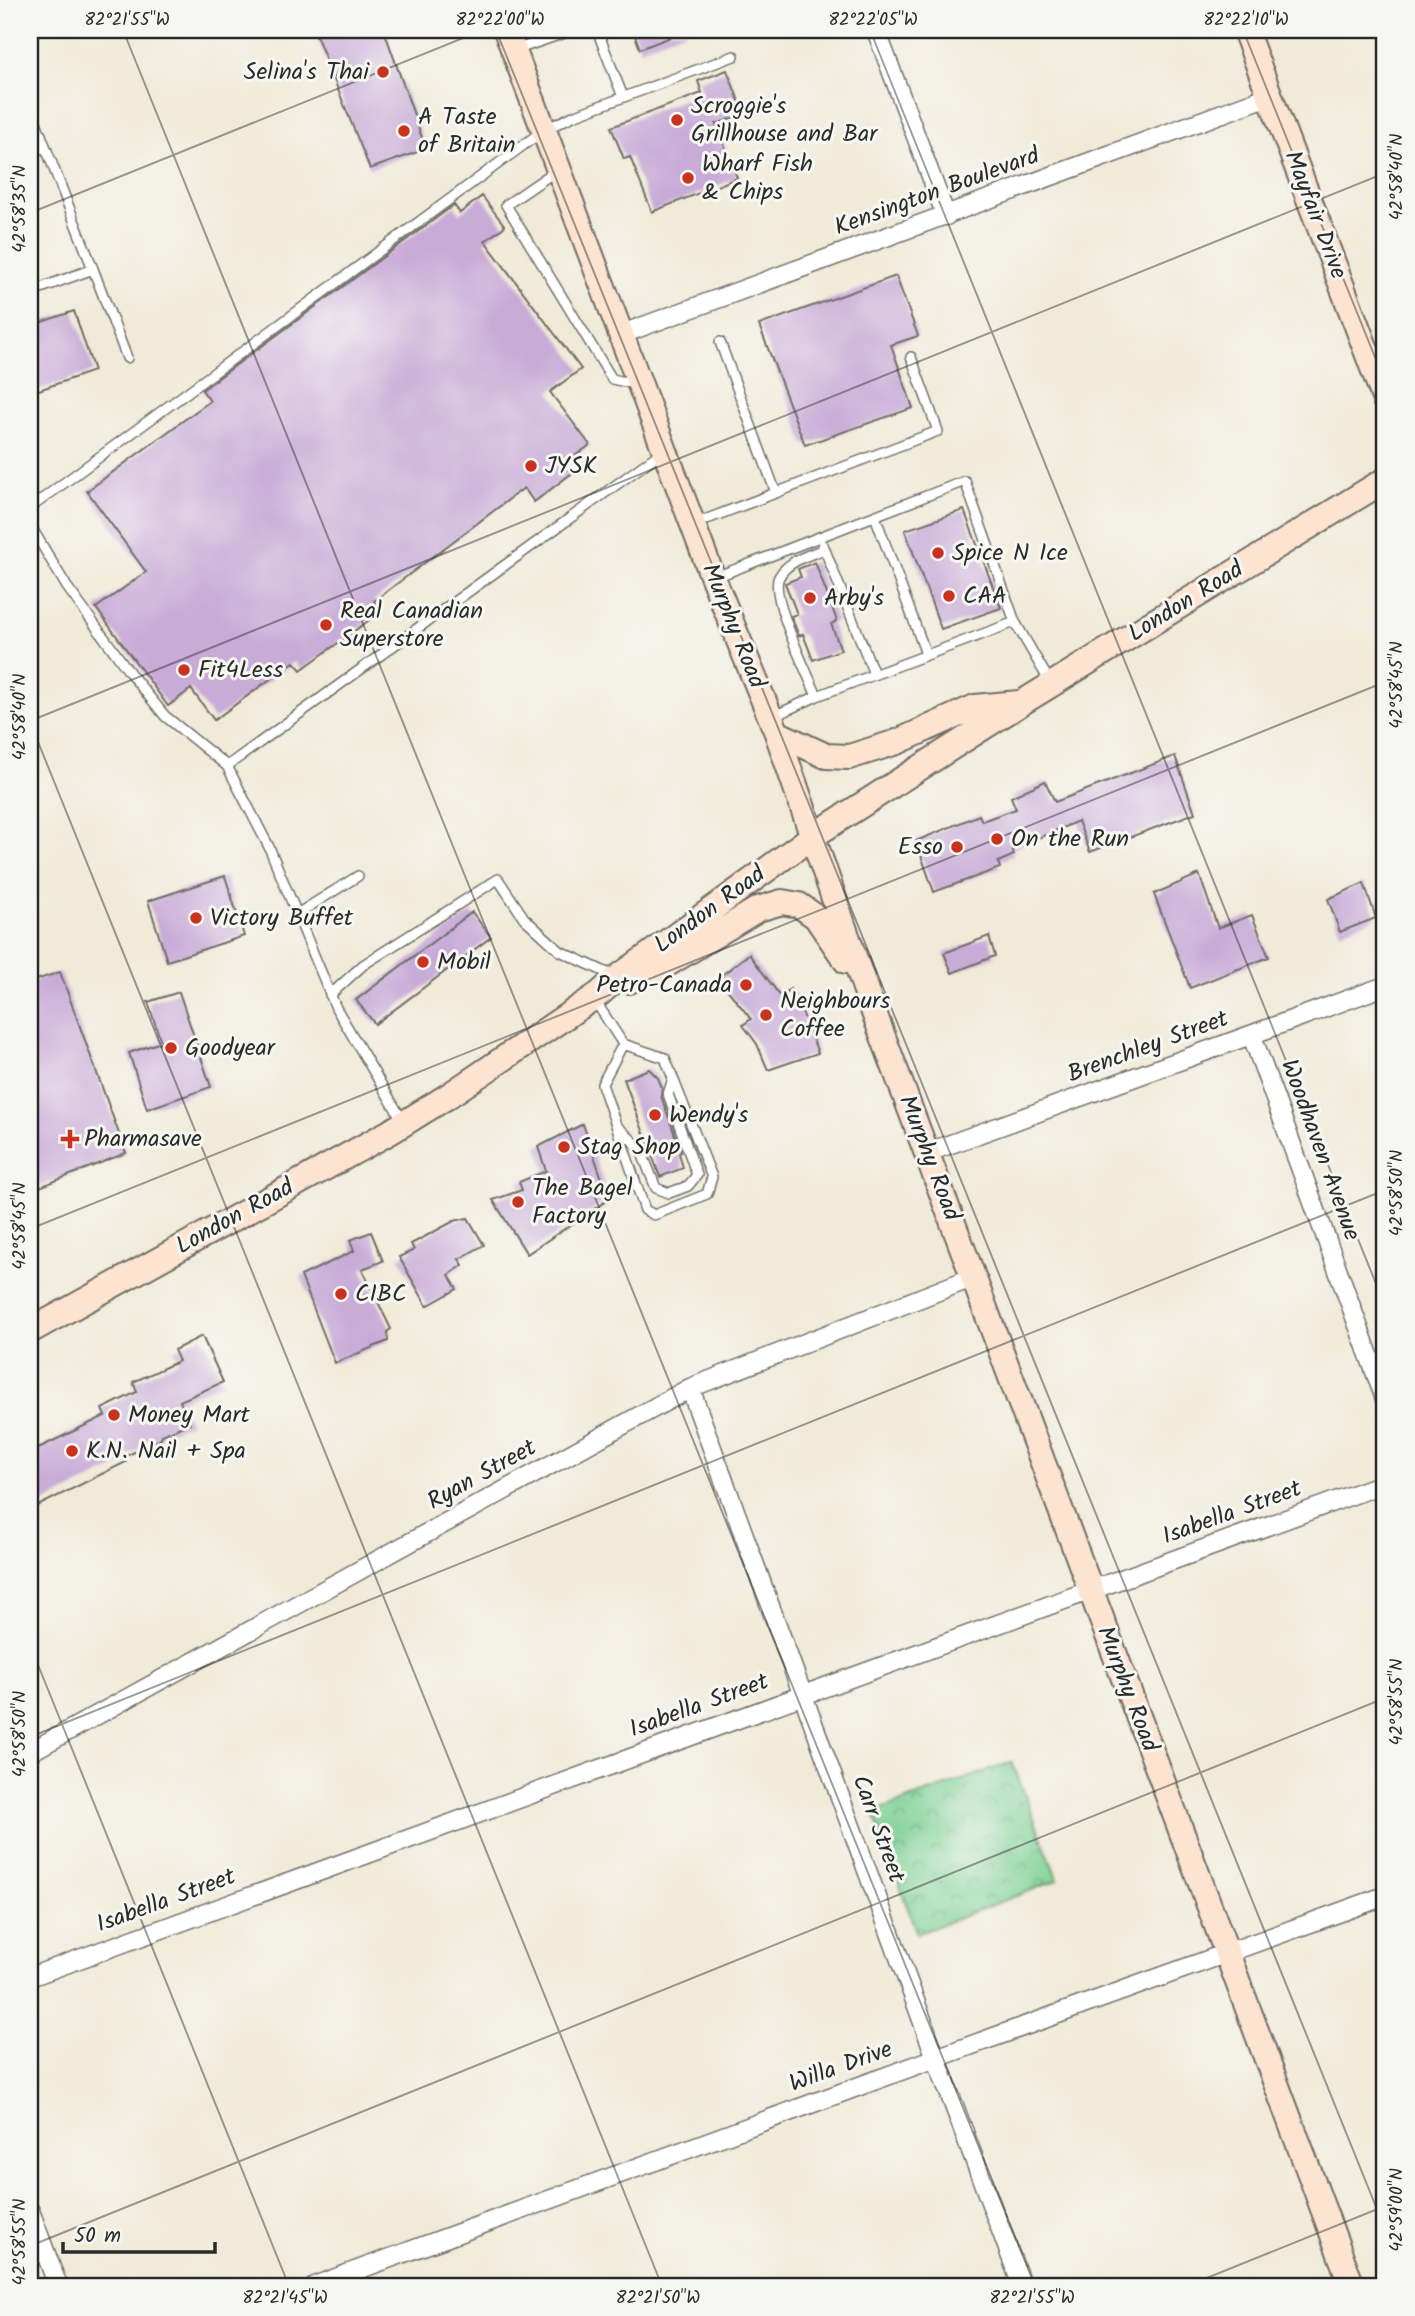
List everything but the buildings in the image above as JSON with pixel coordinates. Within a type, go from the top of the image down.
[{"type":"street","points":[[876,30],[946,216]]},
{"type":"street","name":"Mayfair Drive","points":[[1245,30],[1385,400]]},
{"type":"street","name":"Murphy Road","points":[[510,40],[713,578],[774,726],[867,994],[1352,2286]]},
{"type":"street","name":"Kensington Boulevard","points":[[622,334],[1269,96]]},
{"type":"street","name":"London Road","points":[[30,1331],[448,1097],[603,990],[813,836],[1023,702],[1385,480]]},
{"type":"street","points":[[774,726],[826,756],[849,757],[897,742],[975,707],[1023,702]]},
{"type":"street","points":[[603,990],[661,968],[758,909],[782,902],[799,905],[816,917],[867,994]]},
{"type":"street","name":"Brenchley Street","points":[[926,1153],[1385,986]]},
{"type":"street","name":"Woodhaven Avenue","points":[[1251,1036],[1384,1390]]},
{"type":"street","name":"Ryan Street","points":[[30,1752],[690,1388],[974,1277]]},
{"type":"street","name":"Carr Street","points":[[690,1388],[1022,2286]]},
{"type":"street","name":"Isabella Street","points":[[30,1977],[1385,1483]]},
{"type":"street","name":"Willa Drive","points":[[314,2286],[1385,1896]]},
{"type":"street","points":[[30,2211],[58,2286]]},
{"type":"lane","points":[[510,40],[573,30]]},
{"type":"lane","points":[[597,30],[623,97]]},
{"type":"lane","points":[[30,508],[544,130],[573,116],[734,56]]},
{"type":"lane","points":[[30,107],[127,358]]},
{"type":"lane","points":[[30,153],[45,147]]},
{"type":"lane","points":[[559,169],[506,205],[612,379],[641,385]]},
{"type":"lane","points":[[30,292],[93,269]]},
{"type":"lane","points":[[720,342],[776,494]]},
{"type":"lane","points":[[693,524],[938,431],[911,357]]},
{"type":"lane","points":[[227,766],[665,450]]},
{"type":"lane","points":[[713,578],[965,481],[1015,622],[1052,685]]},
{"type":"lane","points":[[875,516],[926,654]]},
{"type":"lane","points":[[30,525],[67,587],[165,716],[227,766],[270,847],[330,995],[404,1123]]},
{"type":"lane","points":[[820,537],[874,674]]},
{"type":"lane","points":[[817,696],[794,646],[777,593],[777,579],[797,560],[825,549]]},
{"type":"lane","points":[[774,726],[817,696],[1015,622]]},
{"type":"lane","points":[[297,914],[358,876]]},
{"type":"lane","points":[[330,995],[363,965],[498,879],[524,918],[603,990],[623,1044],[602,1084],[645,1210],[654,1215],[707,1194],[712,1177],[666,1058],[623,1044]]},
{"type":"lane","points":[[616,1125],[640,1148],[656,1188],[669,1193],[688,1186],[697,1175],[668,1094],[673,1079]]},
{"type":"path","points":[[30,32],[68,33],[89,30]]},
{"type":"green space","points":[[1012,1762],[1058,1880],[917,1934],[873,1812]]},
{"type":"place","name":"Selina's Thai","points":[[383,72]]},
{"type":"place","name":"Scroggie's Grillhouse and Bar","points":[[677,120]]},
{"type":"place","name":"A Taste of Britain","points":[[404,131]]},
{"type":"place","name":"Wharf Fish & Chips","points":[[688,178]]},
{"type":"place","name":"JYSK","points":[[531,466]]},
{"type":"place","name":"Spice N Ice","points":[[938,553]]},
{"type":"place","name":"CAA","points":[[949,596]]},
{"type":"place","name":"Arby's","points":[[810,598]]},
{"type":"place","name":"Real Canadian Superstore","points":[[326,625]]},
{"type":"place","name":"Fit4Less","points":[[184,670]]},
{"type":"place","name":"On the Run","points":[[997,839]]},
{"type":"place","name":"Esso","points":[[957,847]]},
{"type":"place","name":"Victory Buffet","points":[[196,918]]},
{"type":"place","name":"Mobil","points":[[423,962]]},
{"type":"place","name":"Petro-Canada","points":[[746,985]]},
{"type":"place","name":"Neighbours Coffee","points":[[766,1015]]},
{"type":"place","name":"Goodyear","points":[[171,1048]]},
{"type":"place","name":"Wendy's","points":[[655,1115]]},
{"type":"place","name":"Pharmasave","points":[[70,1139]]},
{"type":"place","name":"Stag Shop","points":[[564,1147]]},
{"type":"place","name":"The Bagel Factory","points":[[518,1202]]},
{"type":"place","name":"CIBC","points":[[341,1294]]},
{"type":"place","name":"Money Mart","points":[[114,1415]]},
{"type":"place","name":"K.N. Nail + Spa","points":[[72,1451]]}]
